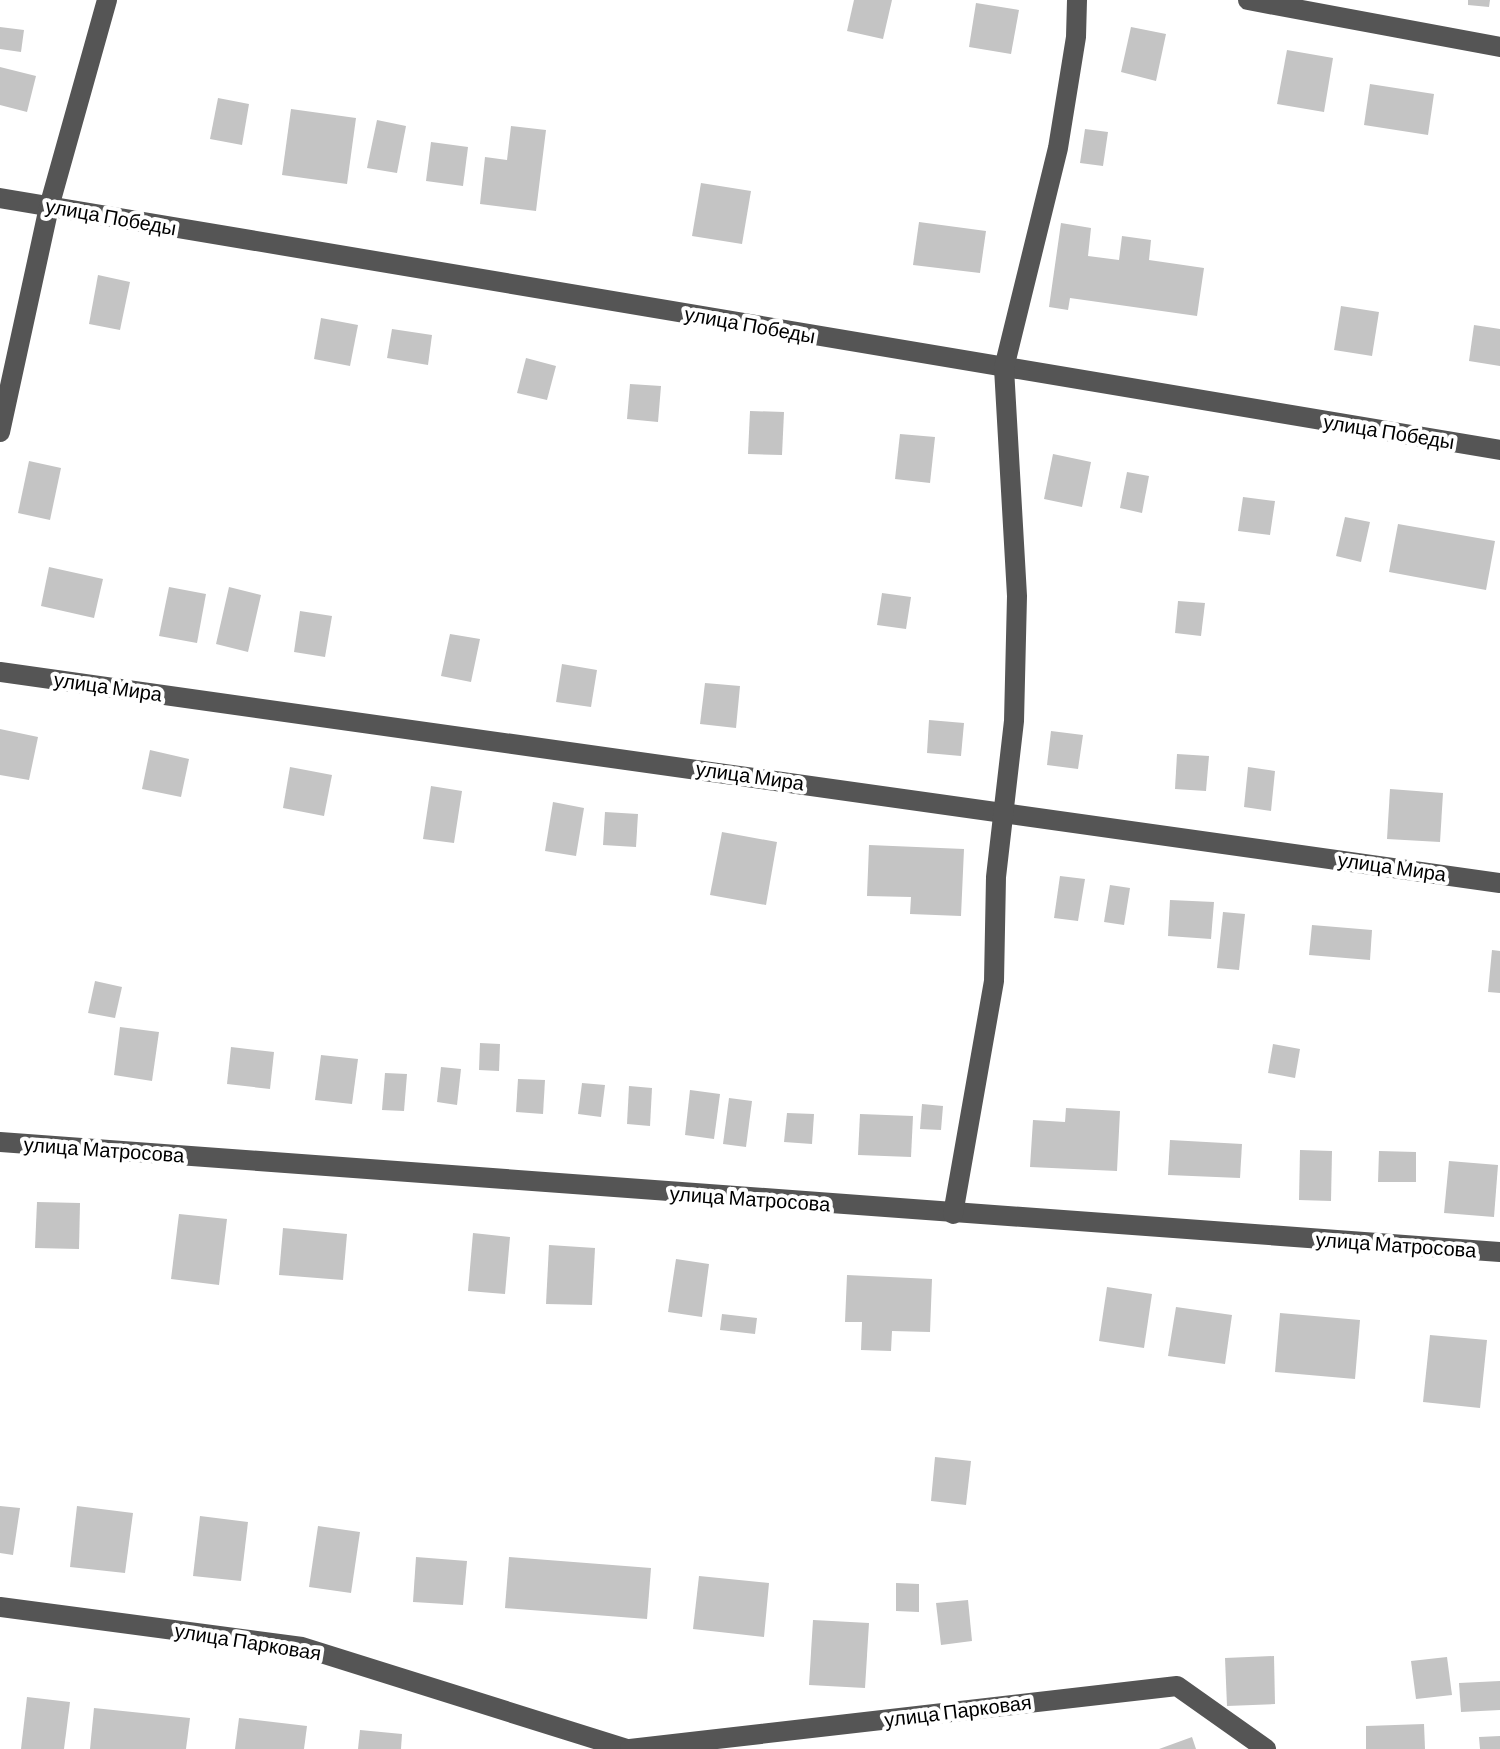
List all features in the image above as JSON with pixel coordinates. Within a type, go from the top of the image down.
[{"type":"street","points":[[0,432],[49,207],[107,0]]},
{"type":"street","points":[[953,1214],[994,981],[996,877],[1014,721],[1017,596],[1004,368],[1058,148],[1076,37],[1077,0]]},
{"type":"street","points":[[1248,0],[1500,47]]},
{"type":"street","name":"улица Победы","points":[[0,198],[1500,450]]},
{"type":"street","name":"улица Мира","points":[[0,672],[1500,883]]},
{"type":"street","name":"улица Матросова","points":[[0,1142],[1500,1252]]},
{"type":"street","name":"улица Парковая","points":[[0,1607],[302,1647],[629,1749],[1177,1686],[1266,1749]]},
{"type":"building","points":[[854,0],[892,0],[883,39],[847,31]]},
{"type":"building","points":[[1468,0],[1490,0],[1489,7],[1468,5]]},
{"type":"building","points":[[976,3],[1019,10],[1011,54],[969,47]]},
{"type":"building","points":[[0,27],[24,30],[21,52],[0,49]]},
{"type":"building","points":[[1131,27],[1166,34],[1156,81],[1121,72]]},
{"type":"building","points":[[1287,50],[1333,58],[1324,112],[1277,104]]},
{"type":"building","points":[[0,67],[36,76],[27,112],[0,105]]},
{"type":"building","points":[[1370,84],[1434,94],[1428,135],[1364,125]]},
{"type":"building","points":[[218,98],[249,104],[242,145],[210,139]]},
{"type":"building","points":[[291,109],[356,118],[347,184],[282,175]]},
{"type":"building","points":[[377,120],[406,126],[397,173],[367,168]]},
{"type":"building","points":[[511,126],[546,130],[536,211],[480,204],[485,157],[507,160]]},
{"type":"building","points":[[1085,129],[1108,132],[1103,166],[1080,163]]},
{"type":"building","points":[[431,142],[468,147],[463,186],[426,181]]},
{"type":"building","points":[[701,183],[751,191],[742,244],[692,236]]},
{"type":"building","points":[[919,222],[986,231],[980,273],[913,265]]},
{"type":"building","points":[[1061,223],[1091,228],[1088,256],[1119,260],[1122,236],[1151,240],[1149,260],[1204,268],[1197,316],[1070,298],[1068,310],[1049,307]]},
{"type":"building","points":[[98,275],[130,282],[120,330],[89,324]]},
{"type":"building","points":[[1341,306],[1379,312],[1372,356],[1334,350]]},
{"type":"building","points":[[321,318],[358,325],[350,366],[314,359]]},
{"type":"building","points":[[1474,325],[1500,329],[1500,366],[1469,361]]},
{"type":"building","points":[[392,329],[432,335],[428,365],[387,358]]},
{"type":"building","points":[[526,358],[556,366],[547,400],[517,393]]},
{"type":"building","points":[[630,384],[661,386],[658,422],[627,419]]},
{"type":"building","points":[[750,411],[784,412],[782,455],[748,454]]},
{"type":"building","points":[[900,434],[935,437],[930,483],[895,479]]},
{"type":"building","points":[[1053,454],[1091,462],[1082,507],[1044,499]]},
{"type":"building","points":[[29,461],[61,468],[50,520],[18,513]]},
{"type":"building","points":[[1127,472],[1149,476],[1142,513],[1120,508]]},
{"type":"building","points":[[1243,497],[1275,501],[1270,535],[1238,531]]},
{"type":"building","points":[[1345,517],[1370,522],[1361,562],[1336,556]]},
{"type":"building","points":[[1398,524],[1495,541],[1486,590],[1389,572]]},
{"type":"building","points":[[49,567],[103,579],[94,618],[41,606]]},
{"type":"building","points":[[169,587],[206,594],[197,643],[159,636]]},
{"type":"building","points":[[229,587],[261,595],[248,652],[216,644]]},
{"type":"building","points":[[882,593],[911,597],[906,629],[877,625]]},
{"type":"building","points":[[1178,601],[1205,603],[1201,636],[1175,633]]},
{"type":"building","points":[[300,611],[332,616],[325,657],[294,652]]},
{"type":"building","points":[[450,634],[480,639],[471,682],[441,676]]},
{"type":"building","points":[[562,664],[597,670],[591,707],[556,702]]},
{"type":"building","points":[[705,683],[740,686],[736,728],[700,724]]},
{"type":"building","points":[[929,720],[964,723],[961,756],[927,753]]},
{"type":"building","points":[[0,729],[38,737],[29,780],[0,775]]},
{"type":"building","points":[[1051,731],[1083,735],[1078,769],[1047,765]]},
{"type":"building","points":[[150,750],[189,759],[181,797],[142,789]]},
{"type":"building","points":[[1177,754],[1209,756],[1206,791],[1175,789]]},
{"type":"building","points":[[290,767],[332,775],[324,816],[283,808]]},
{"type":"building","points":[[1248,767],[1275,771],[1271,811],[1244,807]]},
{"type":"building","points":[[431,786],[462,791],[454,843],[423,839]]},
{"type":"building","points":[[1390,789],[1443,793],[1440,842],[1387,839]]},
{"type":"building","points":[[553,802],[584,808],[576,856],[545,851]]},
{"type":"building","points":[[605,812],[638,814],[636,847],[603,845]]},
{"type":"building","points":[[722,832],[777,842],[766,905],[710,895]]},
{"type":"building","points":[[869,845],[964,849],[961,916],[910,914],[911,897],[867,896]]},
{"type":"building","points":[[1060,876],[1085,879],[1078,921],[1054,918]]},
{"type":"building","points":[[1110,885],[1130,888],[1124,925],[1104,922]]},
{"type":"building","points":[[1170,900],[1214,902],[1211,939],[1168,936]]},
{"type":"building","points":[[1223,912],[1245,914],[1239,970],[1217,968]]},
{"type":"building","points":[[1312,925],[1372,930],[1370,960],[1309,955]]},
{"type":"building","points":[[1492,950],[1500,951],[1500,993],[1488,992]]},
{"type":"building","points":[[95,981],[122,987],[115,1018],[88,1013]]},
{"type":"building","points":[[120,1027],[159,1032],[152,1081],[114,1075]]},
{"type":"building","points":[[480,1043],[500,1044],[499,1071],[479,1070]]},
{"type":"building","points":[[1273,1044],[1300,1049],[1295,1078],[1268,1073]]},
{"type":"building","points":[[231,1047],[274,1052],[270,1089],[227,1084]]},
{"type":"building","points":[[321,1055],[358,1059],[352,1104],[315,1100]]},
{"type":"building","points":[[441,1067],[461,1069],[457,1105],[437,1102]]},
{"type":"building","points":[[385,1073],[407,1074],[404,1111],[382,1110]]},
{"type":"building","points":[[518,1079],[545,1080],[543,1114],[516,1112]]},
{"type":"building","points":[[582,1083],[605,1085],[601,1117],[578,1114]]},
{"type":"building","points":[[629,1086],[652,1088],[650,1126],[627,1124]]},
{"type":"building","points":[[690,1090],[720,1094],[714,1139],[685,1135]]},
{"type":"building","points":[[729,1098],[752,1101],[746,1147],[723,1144]]},
{"type":"building","points":[[922,1104],[943,1106],[941,1130],[920,1129]]},
{"type":"building","points":[[1066,1108],[1120,1111],[1117,1171],[1030,1167],[1033,1120],[1065,1122]]},
{"type":"building","points":[[787,1113],[814,1114],[812,1144],[784,1142]]},
{"type":"building","points":[[860,1114],[913,1116],[911,1157],[858,1155]]},
{"type":"building","points":[[1170,1140],[1242,1144],[1240,1178],[1168,1175]]},
{"type":"building","points":[[1300,1150],[1332,1151],[1331,1201],[1299,1200]]},
{"type":"building","points":[[1379,1151],[1416,1152],[1416,1182],[1378,1182]]},
{"type":"building","points":[[1449,1161],[1498,1165],[1494,1217],[1444,1213]]},
{"type":"building","points":[[37,1202],[80,1203],[79,1249],[35,1248]]},
{"type":"building","points":[[179,1214],[227,1219],[219,1285],[171,1279]]},
{"type":"building","points":[[283,1228],[347,1234],[343,1280],[279,1275]]},
{"type":"building","points":[[473,1233],[510,1237],[505,1294],[468,1291]]},
{"type":"building","points":[[549,1245],[595,1248],[592,1305],[546,1304]]},
{"type":"building","points":[[676,1259],[709,1264],[702,1317],[668,1312]]},
{"type":"building","points":[[847,1275],[932,1279],[930,1332],[892,1331],[891,1351],[861,1350],[862,1322],[845,1322]]},
{"type":"building","points":[[1107,1287],[1152,1294],[1144,1348],[1099,1341]]},
{"type":"building","points":[[1176,1307],[1232,1315],[1225,1364],[1168,1356]]},
{"type":"building","points":[[1280,1313],[1360,1320],[1355,1379],[1275,1372]]},
{"type":"building","points":[[722,1314],[757,1318],[755,1334],[720,1330]]},
{"type":"building","points":[[1430,1335],[1487,1340],[1480,1408],[1423,1402]]},
{"type":"building","points":[[935,1457],[971,1461],[966,1505],[931,1501]]},
{"type":"building","points":[[0,1506],[20,1508],[13,1555],[0,1553]]},
{"type":"building","points":[[77,1506],[133,1513],[125,1573],[70,1567]]},
{"type":"building","points":[[200,1516],[248,1522],[241,1581],[193,1576]]},
{"type":"building","points":[[318,1526],[360,1532],[351,1593],[309,1587]]},
{"type":"building","points":[[416,1557],[467,1561],[463,1605],[413,1602]]},
{"type":"building","points":[[509,1557],[651,1568],[647,1619],[505,1608]]},
{"type":"building","points":[[699,1576],[769,1583],[764,1637],[693,1629]]},
{"type":"building","points":[[896,1583],[919,1584],[919,1612],[896,1611]]},
{"type":"building","points":[[968,1600],[972,1641],[941,1645],[936,1603]]},
{"type":"building","points":[[813,1620],[869,1623],[865,1688],[809,1685]]},
{"type":"building","points":[[1274,1656],[1275,1704],[1227,1706],[1225,1658]]},
{"type":"building","points":[[1447,1657],[1452,1695],[1416,1699],[1411,1661]]},
{"type":"building","points":[[1500,1681],[1500,1710],[1461,1712],[1459,1683]]},
{"type":"building","points":[[27,1697],[70,1702],[64,1749],[21,1749]]},
{"type":"building","points":[[94,1708],[190,1718],[186,1749],[90,1749]]},
{"type":"building","points":[[239,1718],[307,1726],[304,1749],[235,1749]]},
{"type":"building","points":[[1424,1724],[1425,1749],[1366,1749],[1366,1726]]},
{"type":"building","points":[[360,1730],[402,1734],[401,1749],[358,1749]]},
{"type":"building","points":[[1500,1736],[1500,1749],[1480,1749],[1479,1737]]},
{"type":"building","points":[[1192,1737],[1196,1749],[1159,1749]]}]
